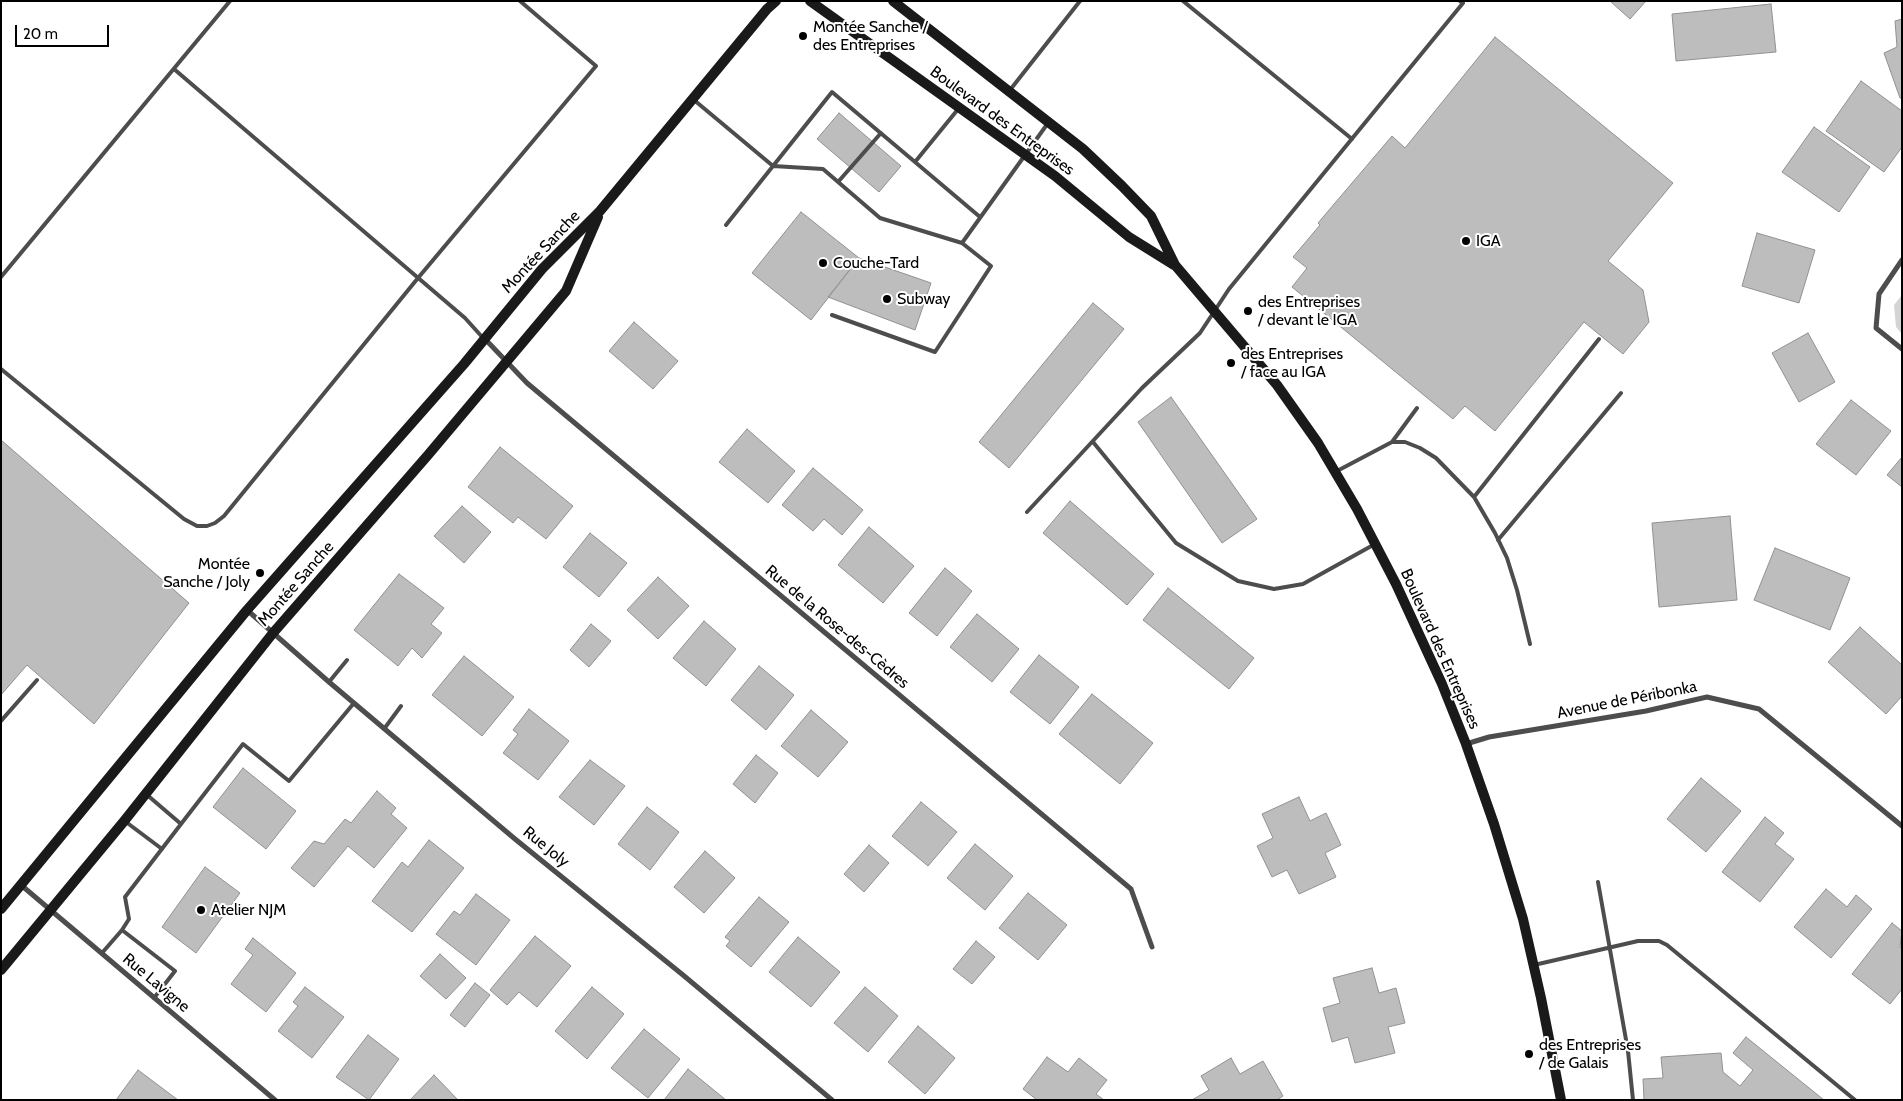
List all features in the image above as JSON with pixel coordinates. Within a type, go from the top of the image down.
[{"type":"street","name":"Montée Sanche","points":[[1,909],[247,610],[484,339],[542,269],[600,211],[767,8],[776,1]]},
{"type":"street","name":"Boulevard des Entreprises","points":[[810,1],[1026,156],[1129,236],[1175,265]]},
{"type":"street","name":"Boulevard des Entreprises","points":[[893,1],[1049,122],[1102,166],[1150,216],[1175,265],[1277,385],[1318,443],[1376,544],[1417,626],[1466,744],[1508,867],[1534,965],[1561,1100]]},
{"type":"street","name":"Montée Sanche","points":[[1,970],[125,820],[273,633],[566,290],[600,211]]},
{"type":"street","points":[[1902,260],[1879,294],[1876,328],[1902,349]]},
{"type":"street","name":"Rue de la Rose-des-Cèdres","points":[[484,339],[516,374],[1131,890],[1152,948]]},
{"type":"street","name":"Rue Joly","points":[[247,610],[354,703],[832,1100]]},
{"type":"street","name":"Avenue de Péribonka","points":[[1466,744],[1489,737],[1646,711],[1707,697],[1759,709],[1902,826]]},
{"type":"street","name":"Rue Lavigne","points":[[22,885],[275,1100]]},
{"type":"lane","points":[[1,277],[230,1]]},
{"type":"lane","points":[[1,369],[184,520],[197,526],[215,524],[224,516],[418,278],[596,66],[520,1]]},
{"type":"lane","points":[[1008,92],[1080,1]]},
{"type":"lane","points":[[1183,1],[1352,139]]},
{"type":"lane","points":[[1027,512],[1142,388],[1193,342],[1216,312],[1230,289],[1463,3],[1460,1]]},
{"type":"lane","points":[[174,69],[465,318],[484,339]]},
{"type":"lane","points":[[726,225],[832,92],[980,217]]},
{"type":"lane","points":[[693,98],[774,166],[823,169],[880,218],[962,243],[991,266],[935,352],[832,315]]},
{"type":"lane","points":[[915,162],[959,108]]},
{"type":"lane","points":[[962,243],[1049,122]]},
{"type":"lane","points":[[838,182],[881,133]]},
{"type":"lane","points":[[1474,497],[1599,340]]},
{"type":"lane","points":[[1498,540],[1621,394]]},
{"type":"lane","points":[[1392,442],[1417,408]]},
{"type":"lane","points":[[1093,442],[1176,543],[1238,581],[1274,589],[1303,584],[1376,544]]},
{"type":"lane","points":[[1335,472],[1378,447],[1392,442],[1405,442],[1420,448],[1436,458],[1474,497],[1498,540],[1507,558],[1518,590],[1530,644]]},
{"type":"lane","points":[[329,682],[346,660]]},
{"type":"lane","points":[[1,721],[37,680]]},
{"type":"lane","points":[[102,953],[129,919],[125,897],[243,744],[290,782],[354,703]]},
{"type":"lane","points":[[384,728],[401,706]]},
{"type":"lane","points":[[146,793],[181,824]]},
{"type":"lane","points":[[125,820],[162,849]]},
{"type":"lane","points":[[1598,882],[1628,1052],[1633,1100]]},
{"type":"lane","points":[[122,930],[175,971],[154,998]]},
{"type":"lane","points":[[1534,965],[1648,939],[1667,945],[1855,1100]]},
{"type":"shaded area","points":[[1902,295],[1902,334],[1896,327],[1894,305]]},
{"type":"building","points":[[1610,1],[1646,1],[1630,19]]},
{"type":"building","points":[[1771,4],[1776,52],[1676,61],[1672,14]]},
{"type":"building","points":[[1902,19],[1902,98],[1900,98],[1884,53],[1897,47],[1895,21]]},
{"type":"building","name":"IGA","points":[[1495,37],[1673,183],[1608,261],[1643,290],[1649,322],[1623,354],[1584,322],[1495,431],[1465,406],[1453,419],[1292,287],[1307,268],[1293,257],[1320,225],[1318,223],[1392,136],[1405,148]]},
{"type":"building","points":[[1861,81],[1902,111],[1902,147],[1884,172],[1826,131]]},
{"type":"building","points":[[839,113],[901,166],[879,192],[817,139]]},
{"type":"building","points":[[1814,127],[1870,167],[1839,212],[1782,172]]},
{"type":"building","points":[[801,212],[859,258],[811,320],[752,273]]},
{"type":"building","points":[[1757,233],[1815,250],[1799,303],[1742,286]]},
{"type":"building","points":[[859,258],[931,283],[915,330],[828,297]]},
{"type":"building","points":[[1093,303],[1124,329],[1009,468],[979,442]]},
{"type":"building","points":[[634,322],[678,361],[653,389],[609,351]]},
{"type":"building","points":[[1808,333],[1835,382],[1799,402],[1772,353]]},
{"type":"building","points":[[1171,397],[1257,519],[1222,543],[1138,422]]},
{"type":"building","points":[[1851,400],[1891,431],[1856,475],[1816,444]]},
{"type":"building","points":[[747,429],[795,471],[768,503],[719,462]]},
{"type":"building","points":[[1,440],[189,603],[94,724],[27,665],[1,695]]},
{"type":"building","points":[[500,447],[573,506],[546,539],[518,517],[513,523],[468,487]]},
{"type":"building","points":[[1902,457],[1902,487],[1887,475]]},
{"type":"building","points":[[813,468],[863,510],[842,535],[824,519],[813,531],[782,505]]},
{"type":"building","points":[[1070,501],[1154,574],[1127,605],[1043,533]]},
{"type":"building","points":[[462,506],[491,532],[464,563],[434,536]]},
{"type":"building","points":[[1730,516],[1737,600],[1659,607],[1652,523]]},
{"type":"building","points":[[869,527],[914,566],[883,603],[838,565]]},
{"type":"building","points":[[590,533],[627,563],[599,597],[563,567]]},
{"type":"building","points":[[1775,548],[1850,578],[1830,630],[1754,600]]},
{"type":"building","points":[[945,568],[972,591],[937,636],[909,613]]},
{"type":"building","points":[[399,574],[444,608],[431,624],[442,633],[422,658],[412,648],[398,666],[354,630]]},
{"type":"building","points":[[658,577],[689,606],[658,639],[627,610]]},
{"type":"building","points":[[1168,588],[1254,658],[1229,689],[1143,620]]},
{"type":"building","points":[[977,614],[1019,649],[992,682],[950,647]]},
{"type":"building","points":[[704,621],[736,649],[706,686],[673,658]]},
{"type":"building","points":[[591,624],[611,641],[589,667],[570,650]]},
{"type":"building","points":[[1860,627],[1902,665],[1902,696],[1886,714],[1828,662]]},
{"type":"building","points":[[1039,655],[1079,687],[1050,724],[1010,692]]},
{"type":"building","points":[[464,656],[514,697],[482,736],[432,695]]},
{"type":"building","points":[[759,666],[794,695],[766,730],[731,700]]},
{"type":"building","points":[[1092,694],[1153,743],[1120,784],[1059,734]]},
{"type":"building","points":[[529,709],[569,741],[538,780],[503,753],[518,734],[513,730]]},
{"type":"building","points":[[811,710],[848,742],[818,777],[781,746]]},
{"type":"building","points":[[756,755],[778,773],[755,803],[733,784]]},
{"type":"building","points":[[590,760],[625,786],[594,825],[559,797]]},
{"type":"building","points":[[243,768],[296,811],[266,849],[213,807]]},
{"type":"building","points":[[1701,778],[1741,811],[1706,852],[1667,819]]},
{"type":"building","points":[[377,791],[396,808],[391,814],[407,828],[374,868],[348,846],[314,887],[291,868],[314,841],[324,844],[345,819],[351,823]]},
{"type":"building","points":[[1299,797],[1310,821],[1326,813],[1341,845],[1325,853],[1336,877],[1299,894],[1287,870],[1272,877],[1257,846],[1273,838],[1262,814]]},
{"type":"building","points":[[921,802],[957,832],[928,866],[892,836]]},
{"type":"building","points":[[647,807],[679,832],[650,870],[618,844]]},
{"type":"building","points":[[1765,817],[1784,833],[1775,844],[1794,859],[1760,902],[1722,872]]},
{"type":"building","points":[[429,840],[464,868],[412,932],[372,901],[402,862],[408,867]]},
{"type":"building","points":[[975,844],[1013,876],[985,910],[947,878]]},
{"type":"building","points":[[869,845],[889,863],[864,892],[844,874]]},
{"type":"building","points":[[705,851],[735,878],[704,913],[674,887]]},
{"type":"building","name":"Atelier NJM","points":[[205,867],[240,893],[196,953],[162,927]]},
{"type":"building","points":[[1826,889],[1847,907],[1856,895],[1872,909],[1831,958],[1794,927]]},
{"type":"building","points":[[1028,893],[1067,925],[1038,960],[999,928]]},
{"type":"building","points":[[476,894],[510,920],[476,965],[436,934],[454,911],[460,915]]},
{"type":"building","points":[[759,897],[789,922],[751,967],[726,946],[730,941],[725,937]]},
{"type":"building","points":[[1892,923],[1902,931],[1900,947],[1902,949],[1902,989],[1890,1004],[1852,974]]},
{"type":"building","points":[[535,936],[571,966],[537,1007],[519,992],[507,1005],[490,990]]},
{"type":"building","points":[[798,937],[840,972],[811,1007],[769,972]]},
{"type":"building","points":[[253,938],[296,973],[266,1012],[231,984],[253,955],[245,949]]},
{"type":"building","points":[[976,941],[995,957],[972,984],[953,969]]},
{"type":"building","points":[[440,954],[466,978],[446,999],[420,976]]},
{"type":"building","points":[[1372,968],[1379,993],[1396,988],[1405,1023],[1388,1027],[1395,1053],[1355,1063],[1348,1037],[1332,1042],[1323,1008],[1340,1003],[1333,978]]},
{"type":"building","points":[[475,983],[490,995],[465,1027],[450,1015]]},
{"type":"building","points":[[305,987],[344,1017],[312,1058],[278,1031],[298,1006],[293,1002]]},
{"type":"building","points":[[592,987],[624,1014],[587,1059],[555,1031]]},
{"type":"building","points":[[865,987],[898,1016],[868,1052],[834,1023]]},
{"type":"building","points":[[918,1026],[955,1058],[925,1094],[888,1062]]},
{"type":"building","points":[[644,1029],[680,1059],[648,1098],[611,1068]]},
{"type":"building","points":[[368,1035],[399,1059],[369,1100],[336,1077]]},
{"type":"building","points":[[1746,1037],[1824,1100],[1644,1100],[1643,1079],[1663,1078],[1661,1057],[1721,1053],[1723,1072],[1740,1086],[1753,1070],[1733,1053]]},
{"type":"building","points":[[1047,1057],[1068,1072],[1079,1058],[1107,1080],[1096,1094],[1104,1100],[1037,1100],[1023,1089]]},
{"type":"building","points":[[1231,1058],[1240,1074],[1263,1061],[1283,1096],[1277,1100],[1192,1100],[1209,1090],[1201,1076]]},
{"type":"building","points":[[688,1069],[726,1100],[664,1100]]},
{"type":"building","points":[[138,1070],[178,1100],[116,1100]]},
{"type":"building","points":[[434,1075],[458,1100],[410,1100]]},
{"type":"place","name":"Montée Sanche / des Entreprises","points":[[803,36]]},
{"type":"place","name":"IGA","points":[[1466,241]]},
{"type":"place","name":"Couche-Tard","points":[[823,263]]},
{"type":"place","name":"Subway","points":[[887,299]]},
{"type":"place","name":"des Entreprises / devant le IGA","points":[[1248,311]]},
{"type":"place","name":"des Entreprises / face au IGA","points":[[1231,363]]},
{"type":"place","name":"Montée Sanche / Joly","points":[[260,573]]},
{"type":"place","name":"Atelier NJM","points":[[201,910]]},
{"type":"place","name":"des Entreprises / de Galais","points":[[1529,1054]]}]
